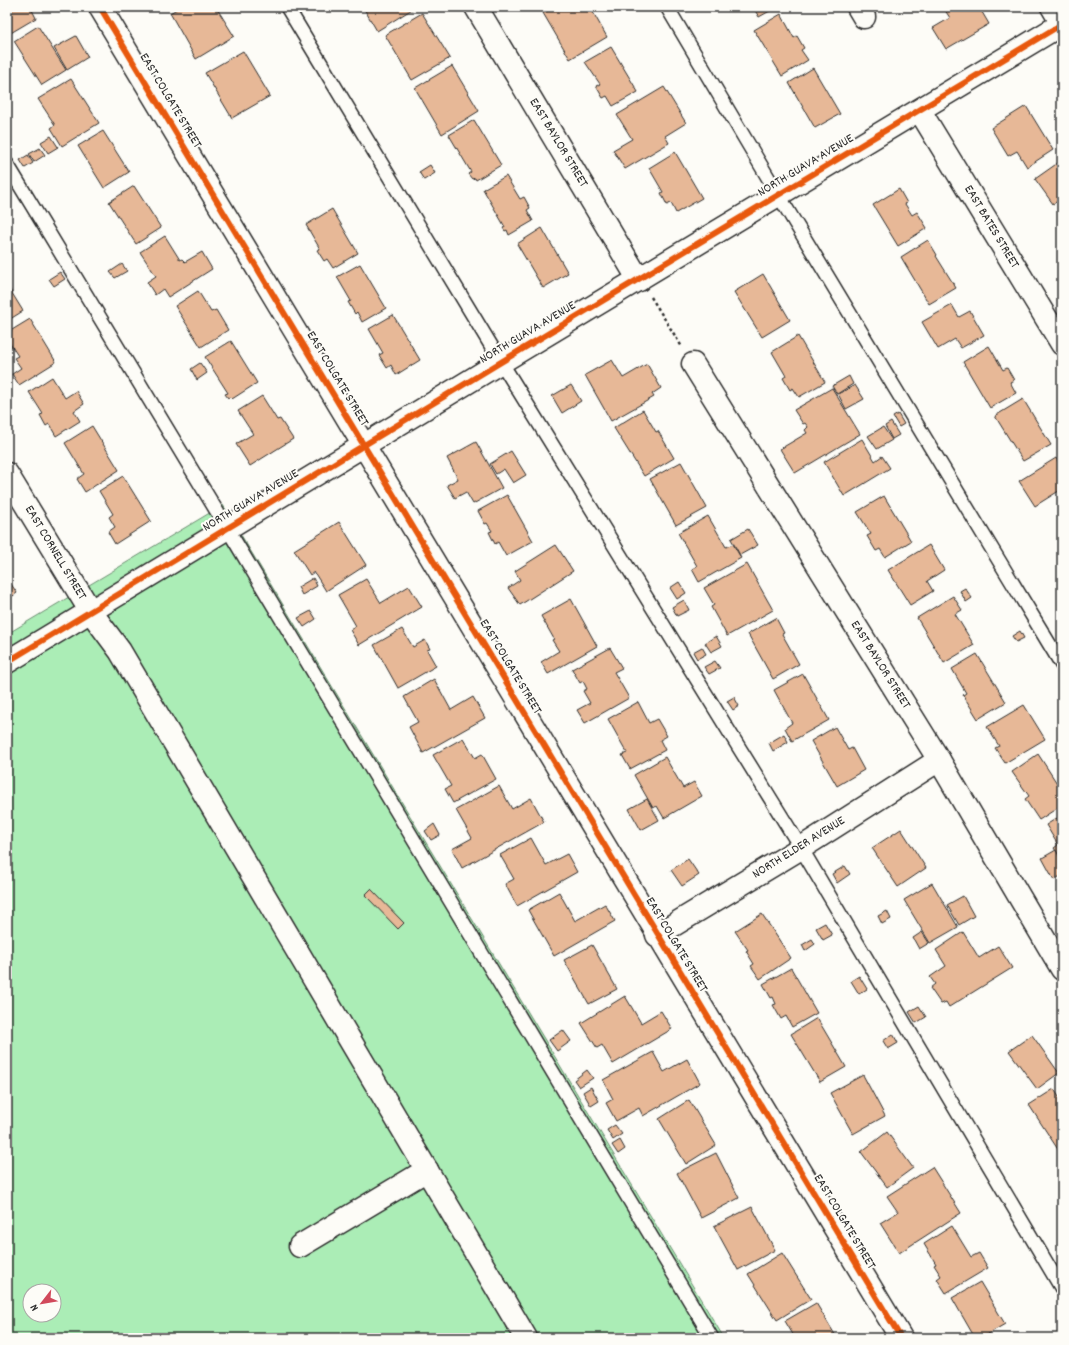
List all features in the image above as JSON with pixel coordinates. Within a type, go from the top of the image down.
[{"type":"street","name":"EAST COLGATE STREET","points":[[100,7],[657,935],[901,1338]]},
{"type":"street","name":"EAST BAYLOR STREET","points":[[476,7],[639,280]]},
{"type":"street","name":"NORTH GUAVA AVENUE","points":[[7,662],[501,362],[1061,28]]},
{"type":"street","name":"EAST BATES STREET","points":[[920,111],[1062,344]]},
{"type":"street","name":"EAST BAYLOR STREET","points":[[693,364],[939,760],[1062,969]]},
{"type":"street","name":"EAST CORNELL STREET","points":[[7,474],[91,612],[120,651],[526,1338]]},
{"type":"street","name":"NORTH ELDER AVENUE","points":[[657,935],[801,848],[939,760]]},
{"type":"street","points":[[300,1246],[427,1170]]},
{"type":"lane","points":[[288,7],[501,362],[801,848],[1062,1289]]},
{"type":"lane","points":[[668,7],[779,196],[1062,665]]},
{"type":"lane","points":[[1047,7],[1061,28]]},
{"type":"lane","points":[[7,164],[712,1338]]},
{"type":"path","points":[[639,280],[693,364]]},
{"type":"green space","points":[[223,505],[724,1338],[7,1338],[7,634]]},
{"type":"building","points":[[7,7],[33,7],[31,8],[36,18],[9,34],[7,30]]},
{"type":"building","points":[[180,7],[216,7],[234,36],[196,59],[170,13]]},
{"type":"building","points":[[363,7],[414,7],[414,8],[377,31]]},
{"type":"building","points":[[554,7],[590,7],[607,37],[570,59],[543,13]]},
{"type":"building","points":[[753,7],[777,7],[759,17]]},
{"type":"building","points":[[943,7],[979,7],[989,24],[946,49],[933,28],[950,18]]},
{"type":"building","points":[[422,13],[450,58],[412,80],[385,35]]},
{"type":"building","points":[[781,14],[794,38],[797,36],[804,48],[801,50],[808,60],[782,76],[754,30]]},
{"type":"building","points":[[38,26],[66,70],[42,85],[14,41]]},
{"type":"building","points":[[76,36],[88,57],[67,70],[54,48]]},
{"type":"building","points":[[611,47],[638,92],[613,106],[607,96],[603,98],[596,86],[600,84],[585,62]]},
{"type":"building","points":[[243,51],[270,96],[232,118],[205,73]]},
{"type":"building","points":[[452,66],[479,111],[442,134],[415,88]]},
{"type":"building","points":[[813,68],[840,114],[815,128],[789,83]]},
{"type":"building","points":[[71,79],[99,123],[62,146],[51,128],[55,125],[38,99]]},
{"type":"building","points":[[664,87],[686,123],[665,136],[669,143],[625,169],[613,150],[632,139],[617,115]]},
{"type":"building","points":[[1026,106],[1053,150],[1027,167],[1017,151],[1008,156],[991,128]]},
{"type":"building","points":[[474,120],[501,165],[476,180],[475,178],[472,179],[468,174],[471,172],[449,135]]},
{"type":"building","points":[[103,131],[129,172],[104,188],[78,146]]},
{"type":"building","points":[[51,136],[58,147],[48,153],[41,142]]},
{"type":"building","points":[[40,148],[45,155],[34,162],[29,154]]},
{"type":"building","points":[[675,152],[702,198],[676,213],[671,203],[667,205],[661,193],[663,192],[649,168]]},
{"type":"building","points":[[28,155],[33,163],[25,168],[20,160]]},
{"type":"building","points":[[1062,160],[1062,201],[1061,199],[1053,204],[1035,179]]},
{"type":"building","points":[[430,165],[435,173],[424,180],[419,172]]},
{"type":"building","points":[[506,176],[520,199],[524,197],[530,208],[527,210],[533,221],[509,235],[507,230],[505,231],[503,228],[505,227],[483,189]]},
{"type":"building","points":[[134,186],[161,228],[136,244],[109,202]]},
{"type":"building","points":[[899,189],[907,203],[905,204],[912,215],[917,212],[927,228],[898,246],[873,205]]},
{"type":"building","points":[[332,209],[358,253],[333,268],[327,259],[324,261],[317,250],[320,249],[306,225]]},
{"type":"building","points":[[542,228],[568,273],[543,288],[517,244]]},
{"type":"building","points":[[165,236],[180,260],[182,259],[185,262],[202,252],[212,269],[168,297],[163,289],[155,295],[147,282],[156,276],[140,252]]},
{"type":"building","points":[[928,240],[956,288],[929,304],[901,257]]},
{"type":"building","points":[[122,264],[127,271],[115,278],[110,272]]},
{"type":"building","points":[[360,264],[386,308],[362,322],[357,312],[355,314],[348,302],[351,301],[337,277]]},
{"type":"building","points":[[60,272],[65,279],[54,286],[49,279]]},
{"type":"building","points":[[763,274],[790,320],[762,337],[734,292]]},
{"type":"building","points":[[7,285],[23,311],[7,321]]},
{"type":"building","points":[[198,291],[211,312],[216,310],[228,330],[201,347],[175,306]]},
{"type":"building","points":[[952,305],[959,317],[970,311],[984,335],[961,348],[955,339],[938,349],[922,322]]},
{"type":"building","points":[[393,315],[420,360],[396,375],[391,365],[387,368],[379,355],[383,353],[369,329]]},
{"type":"building","points":[[30,319],[56,362],[19,385],[12,374],[21,368],[14,358],[18,356],[7,339],[7,333]]},
{"type":"building","points":[[798,336],[825,382],[799,397],[793,388],[790,390],[783,378],[786,376],[772,352]]},
{"type":"building","points":[[231,341],[257,383],[232,399],[230,397],[228,398],[225,394],[228,393],[205,357]]},
{"type":"building","points":[[989,346],[1003,370],[1007,368],[1014,380],[1010,382],[1016,393],[990,408],[963,362]]},
{"type":"building","points":[[612,360],[623,378],[647,364],[661,388],[652,394],[654,397],[611,421],[585,375]]},
{"type":"building","points":[[200,363],[207,373],[197,380],[191,369]]},
{"type":"building","points":[[849,376],[853,384],[837,394],[832,386]]},
{"type":"building","points":[[52,377],[65,398],[76,391],[84,404],[74,411],[80,421],[56,436],[49,424],[46,426],[40,415],[43,414],[29,392]]},
{"type":"building","points":[[571,385],[581,401],[562,413],[552,396]]},
{"type":"building","points":[[855,385],[864,399],[846,409],[838,394]]},
{"type":"building","points":[[832,388],[860,434],[795,473],[780,449],[807,433],[805,430],[808,427],[805,423],[803,424],[794,410]]},
{"type":"building","points":[[262,396],[277,420],[280,419],[293,439],[250,466],[236,444],[253,434],[238,411]]},
{"type":"building","points":[[1023,399],[1051,445],[1023,461],[995,416]]},
{"type":"building","points":[[643,410],[656,432],[658,431],[674,458],[644,476],[614,428]]},
{"type":"building","points":[[898,414],[904,424],[899,427],[893,417]]},
{"type":"building","points":[[891,422],[899,435],[892,439],[885,426]]},
{"type":"building","points":[[92,426],[119,470],[85,492],[77,479],[84,474],[65,443]]},
{"type":"building","points":[[883,427],[892,440],[877,449],[868,436]]},
{"type":"building","points":[[862,439],[875,461],[882,456],[890,468],[844,496],[824,462]]},
{"type":"building","points":[[476,442],[502,488],[473,504],[466,492],[455,498],[447,485],[458,479],[447,458]]},
{"type":"building","points":[[511,451],[526,475],[513,483],[504,469],[496,474],[490,464]]},
{"type":"building","points":[[1056,458],[1062,468],[1062,489],[1035,506],[1019,481]]},
{"type":"building","points":[[681,462],[707,508],[676,525],[650,479]]},
{"type":"building","points":[[123,476],[151,521],[115,544],[108,532],[115,527],[109,517],[113,514],[99,491]]},
{"type":"building","points":[[507,495],[533,541],[506,556],[498,542],[495,544],[489,532],[492,531],[487,523],[485,524],[478,511]]},
{"type":"building","points":[[884,496],[911,541],[885,557],[880,549],[876,551],[867,536],[871,534],[857,512]]},
{"type":"building","points":[[708,516],[726,547],[733,544],[741,558],[699,582],[692,569],[697,566],[678,533]]},
{"type":"building","points":[[339,522],[366,565],[326,591],[314,572],[310,575],[294,550]]},
{"type":"building","points":[[748,529],[758,545],[740,555],[731,539]]},
{"type":"building","points":[[556,545],[573,571],[520,605],[508,588],[520,580],[515,571]]},
{"type":"building","points":[[929,545],[944,570],[927,581],[933,591],[910,605],[888,570]]},
{"type":"building","points":[[747,564],[773,610],[727,636],[711,607],[714,605],[704,588]]},
{"type":"building","points":[[7,578],[17,593],[7,600]]},
{"type":"building","points":[[313,578],[317,586],[302,595],[298,587]]},
{"type":"building","points":[[366,579],[381,603],[409,586],[422,607],[359,645],[350,630],[356,626],[338,595]]},
{"type":"building","points":[[679,582],[686,593],[677,599],[670,588]]},
{"type":"building","points":[[965,588],[972,598],[966,602],[960,591]]},
{"type":"building","points":[[953,596],[962,610],[955,614],[974,645],[944,663],[917,618]]},
{"type":"building","points":[[571,599],[597,646],[548,674],[541,662],[559,651],[541,616]]},
{"type":"building","points":[[684,600],[689,610],[677,616],[672,607]]},
{"type":"building","points":[[311,611],[316,619],[304,627],[298,618]]},
{"type":"building","points":[[776,618],[784,633],[782,634],[799,664],[773,679],[748,634]]},
{"type":"building","points":[[402,629],[413,647],[425,640],[430,649],[427,650],[436,666],[398,688],[374,645]]},
{"type":"building","points":[[1020,631],[1024,638],[1016,642],[1012,636]]},
{"type":"building","points":[[716,636],[722,646],[711,652],[705,643]]},
{"type":"building","points":[[702,647],[706,654],[697,659],[693,652]]},
{"type":"building","points":[[610,648],[622,668],[614,672],[629,698],[585,723],[577,710],[590,703],[583,691],[587,689],[583,681],[580,683],[572,669]]},
{"type":"building","points":[[977,654],[1006,702],[978,719],[963,695],[966,693],[952,669]]},
{"type":"building","points":[[715,661],[720,668],[709,674],[704,667]]},
{"type":"building","points":[[803,674],[829,720],[792,741],[785,728],[792,723],[774,690]]},
{"type":"building","points":[[434,679],[451,710],[473,697],[485,718],[423,753],[409,727],[418,722],[404,697]]},
{"type":"building","points":[[734,697],[739,706],[733,710],[727,701]]},
{"type":"building","points":[[638,702],[649,723],[657,719],[667,736],[660,740],[665,750],[630,769],[622,755],[627,753],[608,719]]},
{"type":"building","points":[[1024,705],[1045,739],[1005,763],[995,748],[999,746],[987,727]]},
{"type":"building","points":[[835,727],[848,750],[852,748],[864,770],[837,786],[811,741]]},
{"type":"building","points":[[784,734],[788,742],[773,751],[769,743]]},
{"type":"building","points":[[463,738],[475,758],[482,754],[496,779],[453,803],[445,789],[451,786],[433,755]]},
{"type":"building","points":[[1038,754],[1062,791],[1062,805],[1039,820],[1025,799],[1029,796],[1012,772]]},
{"type":"building","points":[[665,757],[683,788],[694,782],[702,796],[664,818],[657,806],[653,808],[634,775]]},
{"type":"building","points":[[499,786],[512,809],[531,798],[544,822],[462,868],[452,849],[472,838],[456,810]]},
{"type":"building","points":[[647,799],[659,820],[641,830],[629,809]]},
{"type":"building","points":[[1062,815],[1062,860],[1054,848],[1058,845],[1046,825]]},
{"type":"building","points":[[434,824],[440,835],[431,840],[425,831]]},
{"type":"building","points":[[901,829],[926,868],[898,887],[872,848]]},
{"type":"building","points":[[531,838],[546,865],[567,854],[577,872],[517,906],[505,884],[514,879],[500,855]]},
{"type":"building","points":[[1056,850],[1062,862],[1062,875],[1054,880],[1042,858]]},
{"type":"building","points":[[688,859],[699,875],[682,886],[671,870]]},
{"type":"building","points":[[845,866],[850,874],[837,883],[832,874]]},
{"type":"building","points":[[932,883],[958,927],[930,943],[904,900]]},
{"type":"building","points":[[371,889],[404,923],[398,929],[365,895]]},
{"type":"building","points":[[559,892],[575,921],[605,904],[615,921],[554,956],[528,910]]},
{"type":"building","points":[[963,896],[974,916],[959,925],[947,905]]},
{"type":"building","points":[[887,911],[891,919],[882,924],[878,916]]},
{"type":"building","points":[[762,914],[791,958],[760,979],[751,966],[754,964],[746,951],[748,950],[735,931]]},
{"type":"building","points":[[825,923],[832,935],[823,940],[816,928]]},
{"type":"building","points":[[922,932],[929,943],[919,949],[913,938]]},
{"type":"building","points":[[963,932],[979,958],[998,946],[1012,968],[949,1007],[946,1002],[941,1004],[930,988],[935,984],[930,977],[946,966],[936,950]]},
{"type":"building","points":[[812,939],[815,944],[805,951],[802,945]]},
{"type":"building","points":[[592,945],[617,989],[589,1004],[564,960]]},
{"type":"building","points":[[791,968],[817,1013],[792,1027],[786,1016],[781,1019],[773,1005],[776,1004],[773,997],[771,998],[763,984]]},
{"type":"building","points":[[859,976],[867,989],[859,994],[851,981]]},
{"type":"building","points":[[625,996],[641,1023],[661,1011],[672,1029],[613,1064],[602,1045],[597,1048],[581,1023]]},
{"type":"building","points":[[919,1006],[926,1017],[916,1023],[909,1012]]},
{"type":"building","points":[[817,1018],[846,1067],[820,1082],[791,1034]]},
{"type":"building","points":[[563,1030],[571,1041],[557,1051],[549,1040]]},
{"type":"building","points":[[893,1034],[898,1043],[888,1049],[883,1041]]},
{"type":"building","points":[[1032,1035],[1059,1073],[1037,1089],[1009,1051]]},
{"type":"building","points":[[653,1052],[664,1072],[687,1059],[700,1083],[643,1116],[639,1108],[616,1121],[606,1103],[613,1099],[603,1080]]},
{"type":"building","points":[[587,1070],[593,1078],[579,1087],[574,1080]]},
{"type":"building","points":[[863,1075],[885,1116],[853,1134],[830,1093]]},
{"type":"building","points":[[591,1087],[599,1101],[591,1106],[583,1092]]},
{"type":"building","points":[[1054,1089],[1062,1102],[1062,1150],[1059,1151],[1029,1105]]},
{"type":"building","points":[[689,1100],[716,1145],[686,1164],[659,1119]]},
{"type":"building","points":[[615,1125],[622,1134],[613,1140],[607,1130]]},
{"type":"building","points":[[887,1132],[913,1168],[887,1187],[861,1152]]},
{"type":"building","points":[[620,1140],[625,1149],[618,1154],[612,1145]]},
{"type":"building","points":[[716,1153],[739,1198],[701,1218],[677,1173]]},
{"type":"building","points":[[932,1167],[961,1213],[899,1253],[880,1223],[898,1212],[887,1196]]},
{"type":"building","points":[[752,1207],[775,1250],[738,1270],[714,1226]]},
{"type":"building","points":[[952,1226],[971,1257],[979,1253],[988,1268],[946,1293],[937,1279],[941,1276],[934,1265],[936,1264],[924,1244]]},
{"type":"building","points":[[782,1253],[811,1299],[777,1320],[748,1274]]},
{"type":"building","points":[[980,1282],[1005,1324],[981,1338],[975,1338],[952,1298]]},
{"type":"building","points":[[816,1303],[837,1338],[795,1338],[785,1321]]},
{"type":"cycle path","points":[[100,7],[901,1338]]},
{"type":"cycle path","points":[[7,662],[1062,24]]}]
